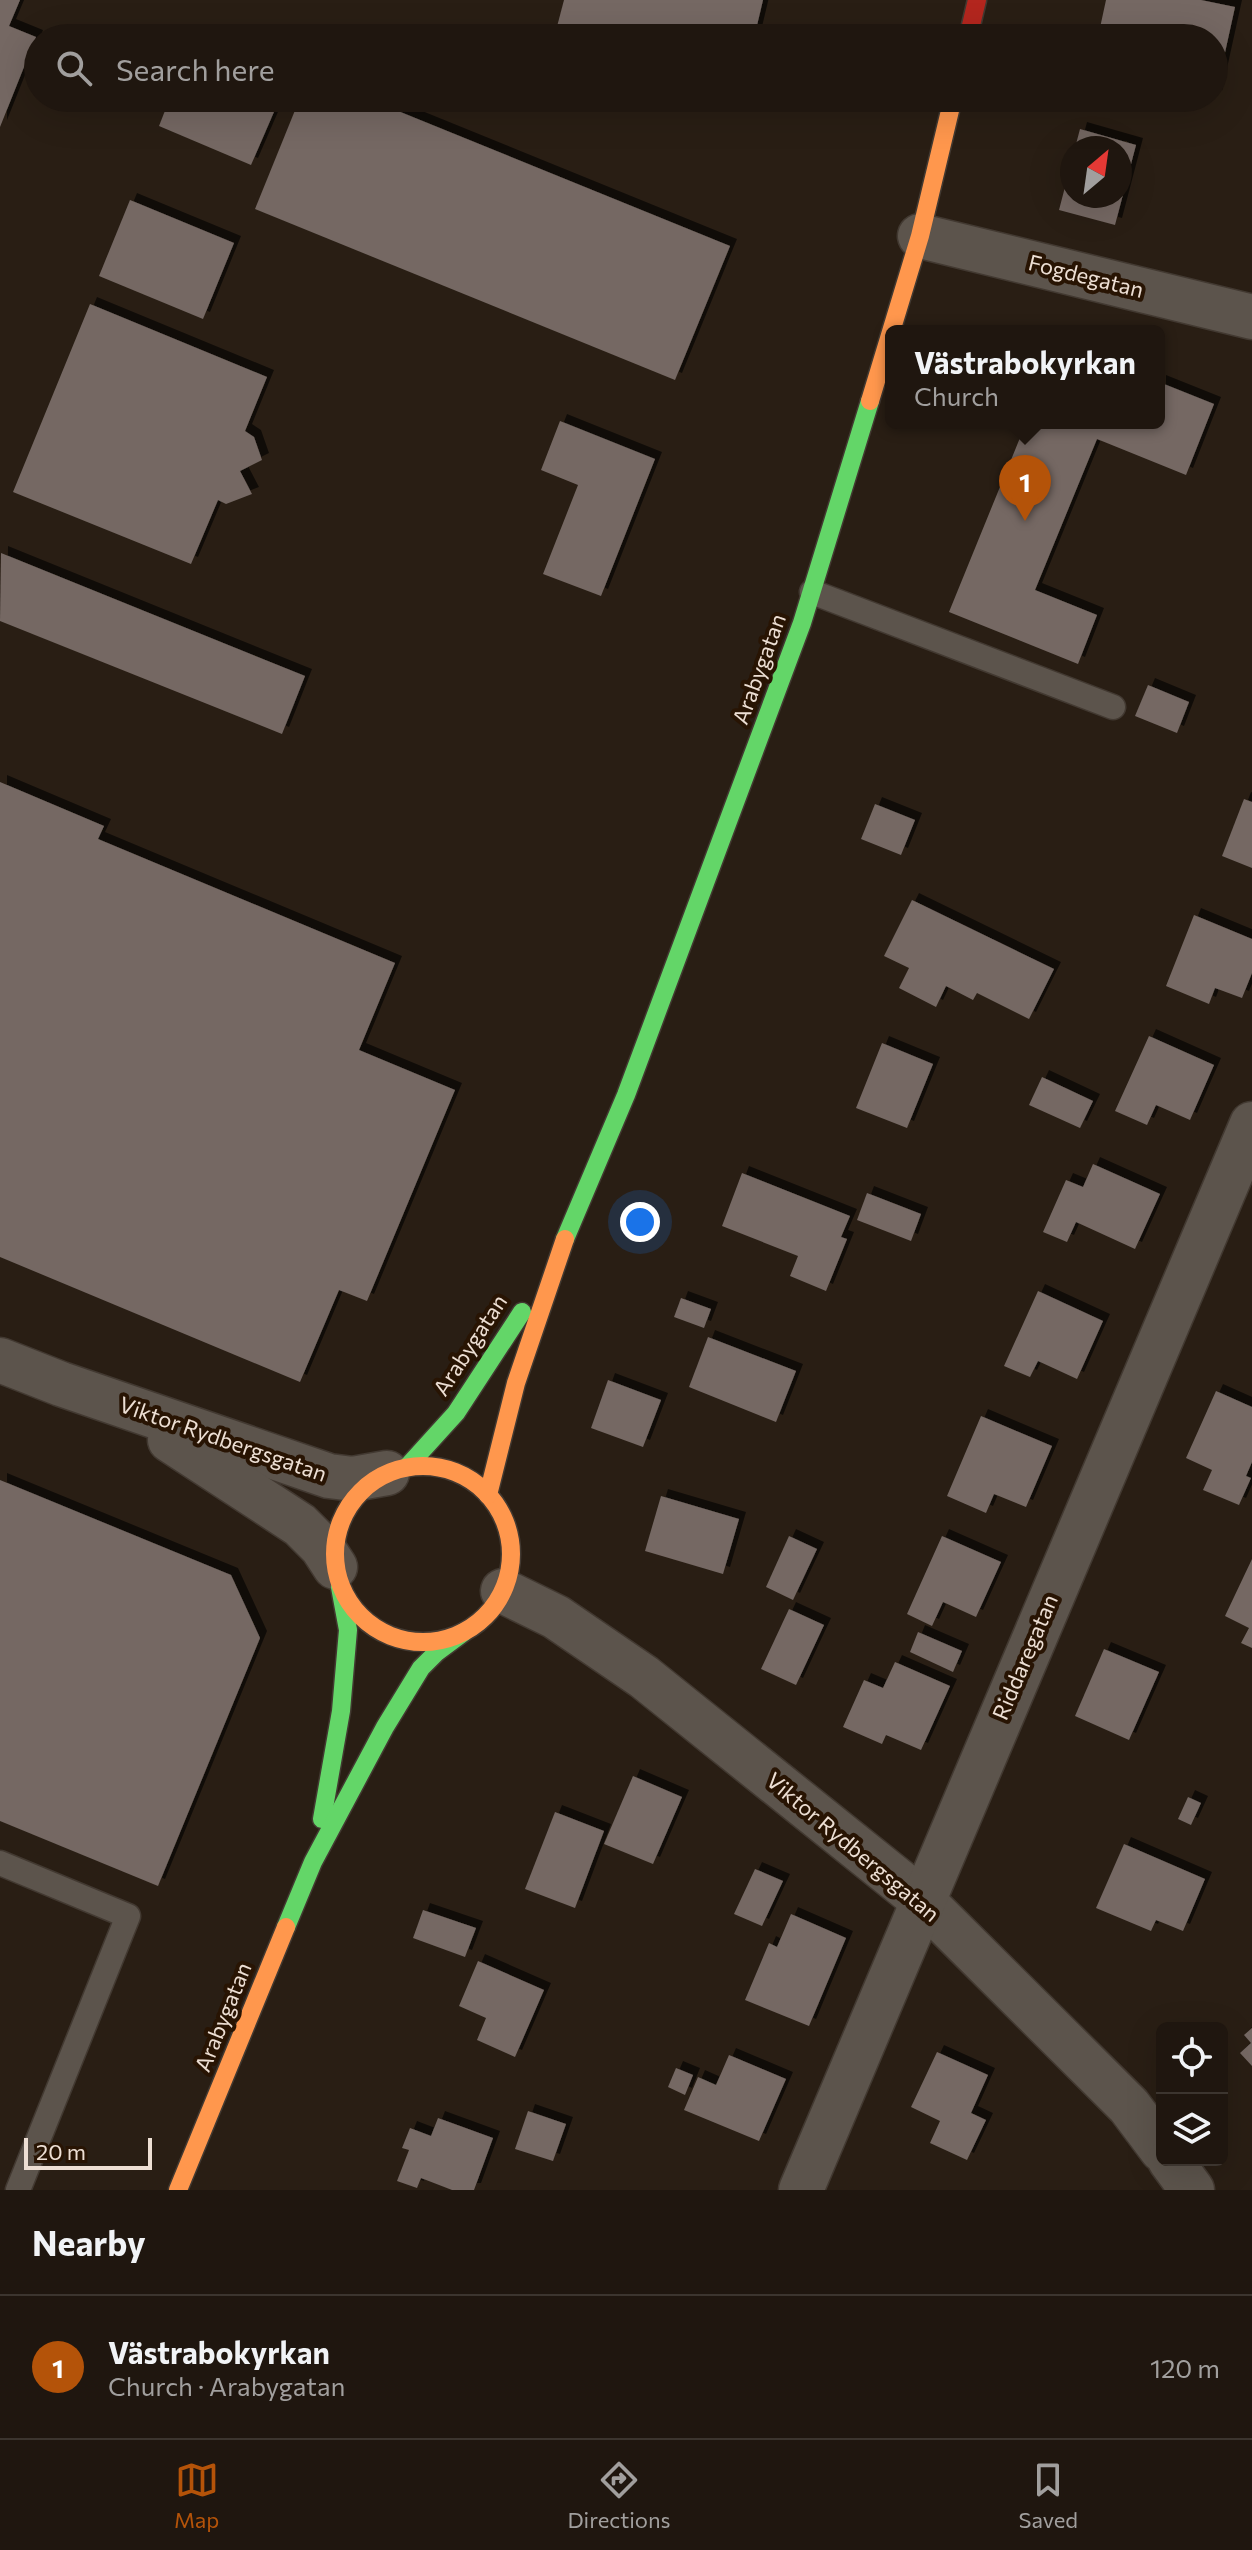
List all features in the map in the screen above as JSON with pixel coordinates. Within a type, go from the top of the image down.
[{"type":"street","points":[[971,24],[977,0]]},
{"type":"street","name":"Arabygatan","points":[[893,325],[920,236],[950,112]]},
{"type":"street","name":"Fogdegatan","points":[[920,236],[1252,317]]},
{"type":"street","name":"Arabygatan","points":[[488,1495],[516,1383],[564,1242],[626,1095],[812,592],[885,351]]},
{"type":"street","name":"Riddaregatan","points":[[801,2190],[1252,1124]]},
{"type":"street","name":"Arabygatan","points":[[397,1470],[425,1451],[486,1370],[564,1242]]},
{"type":"street","name":"Viktor Rydbergsgatan","points":[[0,1360],[329,1476],[353,1479],[397,1470]]},
{"type":"street","name":"Viktor Rydbergsgatan","points":[[61,1384],[178,1444],[300,1525],[322,1547],[338,1576]]},
{"type":"street","points":[[432,1467],[455,1472],[488,1495],[503,1519],[510,1544],[508,1575],[503,1591],[484,1617],[464,1632],[446,1639],[409,1642],[370,1625],[352,1607],[338,1576],[336,1538],[345,1511],[363,1489],[397,1470],[432,1467]]},
{"type":"street","name":"Arabygatan","points":[[313,1862],[341,1711],[348,1630],[338,1576]]},
{"type":"street","name":"Viktor Rydbergsgatan","points":[[503,1591],[556,1617],[644,1677],[922,1900],[1129,2106],[1156,2142]]},
{"type":"street","name":"Arabygatan","points":[[178,2190],[313,1862],[385,1727],[421,1668],[464,1632]]},
{"type":"street","points":[[1174,2166],[1192,2190]]},
{"type":"lane","points":[[812,592],[1113,707]]},
{"type":"lane","points":[[0,1863],[128,1916],[18,2190]]},
{"type":"building","points":[[0,0],[20,0],[9,26],[24,32],[24,67],[0,127]]},
{"type":"building","points":[[564,0],[763,0],[757,24],[558,24]]},
{"type":"building","points":[[1106,0],[1201,0],[1235,7],[1228,39],[1228,24],[1101,24]]},
{"type":"building","points":[[164,112],[274,112],[251,165],[159,126]]},
{"type":"building","points":[[294,112],[400,112],[730,246],[675,380],[255,209]]},
{"type":"building","points":[[1080,129],[1104,136],[1078,136]]},
{"type":"building","points":[[130,200],[234,243],[203,319],[99,276]]},
{"type":"building","points":[[1060,206],[1119,208],[1115,225],[1059,210]]},
{"type":"building","points":[[90,304],[267,377],[245,431],[254,437],[262,460],[240,471],[252,494],[226,504],[218,500],[191,564],[13,492]]},
{"type":"building","points":[[1165,384],[1214,404],[1186,475],[1097,439],[1035,590],[1097,615],[1078,664],[949,612],[1024,429],[1165,429]]},
{"type":"building","points":[[560,421],[655,459],[601,596],[543,574],[578,485],[541,470]]},
{"type":"building","points":[[1,553],[305,676],[282,734],[0,621]]},
{"type":"building","points":[[1148,685],[1189,702],[1177,733],[1135,716]]},
{"type":"building","points":[[0,782],[104,826],[98,839],[395,963],[359,1050],[455,1090],[367,1301],[339,1290],[300,1382],[0,1257]]},
{"type":"building","points":[[1244,799],[1252,802],[1252,868],[1222,856]]},
{"type":"building","points":[[875,804],[915,820],[901,855],[861,839]]},
{"type":"building","points":[[912,900],[1054,969],[1029,1019],[977,993],[973,1000],[946,986],[936,1007],[899,988],[909,968],[884,956]]},
{"type":"building","points":[[1194,915],[1252,939],[1252,973],[1242,998],[1215,988],[1209,1004],[1166,986]]},
{"type":"building","points":[[1149,1036],[1214,1065],[1190,1120],[1156,1105],[1147,1125],[1115,1111]]},
{"type":"building","points":[[882,1043],[933,1064],[907,1128],[856,1108]]},
{"type":"building","points":[[1042,1077],[1093,1101],[1080,1128],[1029,1105]]},
{"type":"building","points":[[1093,1164],[1160,1194],[1135,1249],[1076,1222],[1067,1242],[1043,1232],[1066,1180],[1083,1187]]},
{"type":"building","points":[[742,1173],[850,1216],[841,1237],[847,1239],[826,1291],[790,1276],[798,1256],[722,1226]]},
{"type":"building","points":[[867,1193],[921,1214],[911,1241],[857,1220]]},
{"type":"building","points":[[1038,1291],[1103,1321],[1077,1379],[1038,1361],[1030,1377],[1004,1366]]},
{"type":"building","points":[[681,1298],[711,1309],[704,1328],[674,1317]]},
{"type":"building","points":[[708,1337],[796,1371],[776,1422],[689,1387]]},
{"type":"building","points":[[608,1380],[661,1400],[643,1447],[591,1428]]},
{"type":"building","points":[[1216,1391],[1252,1407],[1252,1462],[1246,1476],[1251,1478],[1239,1505],[1203,1490],[1212,1470],[1186,1458]]},
{"type":"building","points":[[981,1416],[1052,1446],[1026,1507],[994,1494],[986,1513],[947,1496]]},
{"type":"building","points":[[0,1480],[231,1575],[260,1638],[158,1886],[0,1821]]},
{"type":"building","points":[[661,1496],[739,1519],[723,1574],[645,1551]]},
{"type":"building","points":[[789,1536],[817,1549],[793,1600],[766,1587]]},
{"type":"building","points":[[942,1536],[1001,1562],[976,1617],[943,1602],[932,1626],[907,1614]]},
{"type":"building","points":[[1252,1559],[1252,1648],[1241,1643],[1249,1628],[1225,1616]]},
{"type":"building","points":[[789,1609],[824,1625],[796,1685],[761,1669]]},
{"type":"building","points":[[918,1632],[962,1651],[953,1672],[910,1652]]},
{"type":"building","points":[[1104,1649],[1159,1672],[1129,1740],[1075,1716]]},
{"type":"building","points":[[895,1662],[950,1686],[921,1750],[886,1735],[882,1744],[843,1727],[864,1680],[883,1688]]},
{"type":"building","points":[[633,1776],[682,1797],[653,1864],[604,1844]]},
{"type":"building","points":[[1188,1797],[1201,1803],[1191,1825],[1178,1819]]},
{"type":"building","points":[[555,1812],[604,1831],[575,1908],[525,1889]]},
{"type":"building","points":[[1124,1844],[1205,1879],[1183,1931],[1156,1920],[1151,1931],[1096,1908]]},
{"type":"building","points":[[755,1869],[783,1881],[762,1926],[734,1914]]},
{"type":"building","points":[[423,1910],[476,1928],[465,1957],[413,1938]]},
{"type":"building","points":[[791,1914],[846,1938],[809,2026],[745,2000],[769,1943],[777,1947]]},
{"type":"building","points":[[478,1961],[544,1990],[515,2057],[477,2040],[486,2018],[459,2006]]},
{"type":"building","points":[[1252,2028],[1252,2066],[1240,2053],[1251,2043],[1244,2035]]},
{"type":"building","points":[[937,2052],[988,2075],[971,2113],[986,2120],[967,2160],[930,2143],[940,2121],[911,2107]]},
{"type":"building","points":[[729,2055],[786,2079],[759,2141],[684,2110],[698,2077],[716,2085]]},
{"type":"building","points":[[676,2068],[693,2075],[685,2095],[668,2087]]},
{"type":"building","points":[[528,2111],[566,2124],[553,2161],[515,2149]]},
{"type":"building","points":[[438,2118],[493,2138],[474,2190],[452,2190],[421,2178],[417,2188],[397,2181],[409,2150],[402,2148],[410,2128],[431,2136]]},
{"type":"traffic: fast","points":[[565,1239],[626,1095],[802,623],[870,401]]},
{"type":"traffic: fast","points":[[407,1467],[456,1413],[522,1312]]},
{"type":"traffic: fast","points":[[322,1819],[341,1711],[348,1630],[340,1587]]},
{"type":"traffic: fast","points":[[286,1927],[313,1862],[385,1727],[421,1668],[464,1632]]},
{"type":"traffic: slow","points":[[893,325],[920,236],[950,112]]},
{"type":"traffic: slow","points":[[870,401],[885,352]]},
{"type":"traffic: slow","points":[[488,1495],[516,1383],[565,1239]]},
{"type":"traffic: slow","points":[[423,1466],[457,1473],[485,1492],[504,1520],[511,1554],[504,1588],[485,1616],[457,1635],[423,1642],[389,1635],[361,1616],[342,1588],[335,1554],[342,1520],[361,1492],[389,1473],[423,1466]]},
{"type":"traffic: slow","points":[[178,2190],[286,1927]]},
{"type":"traffic: jam","points":[[971,24],[977,0]]},
{"type":"place","name":"Västrabokyrkan","points":[[1025,521]]}]
